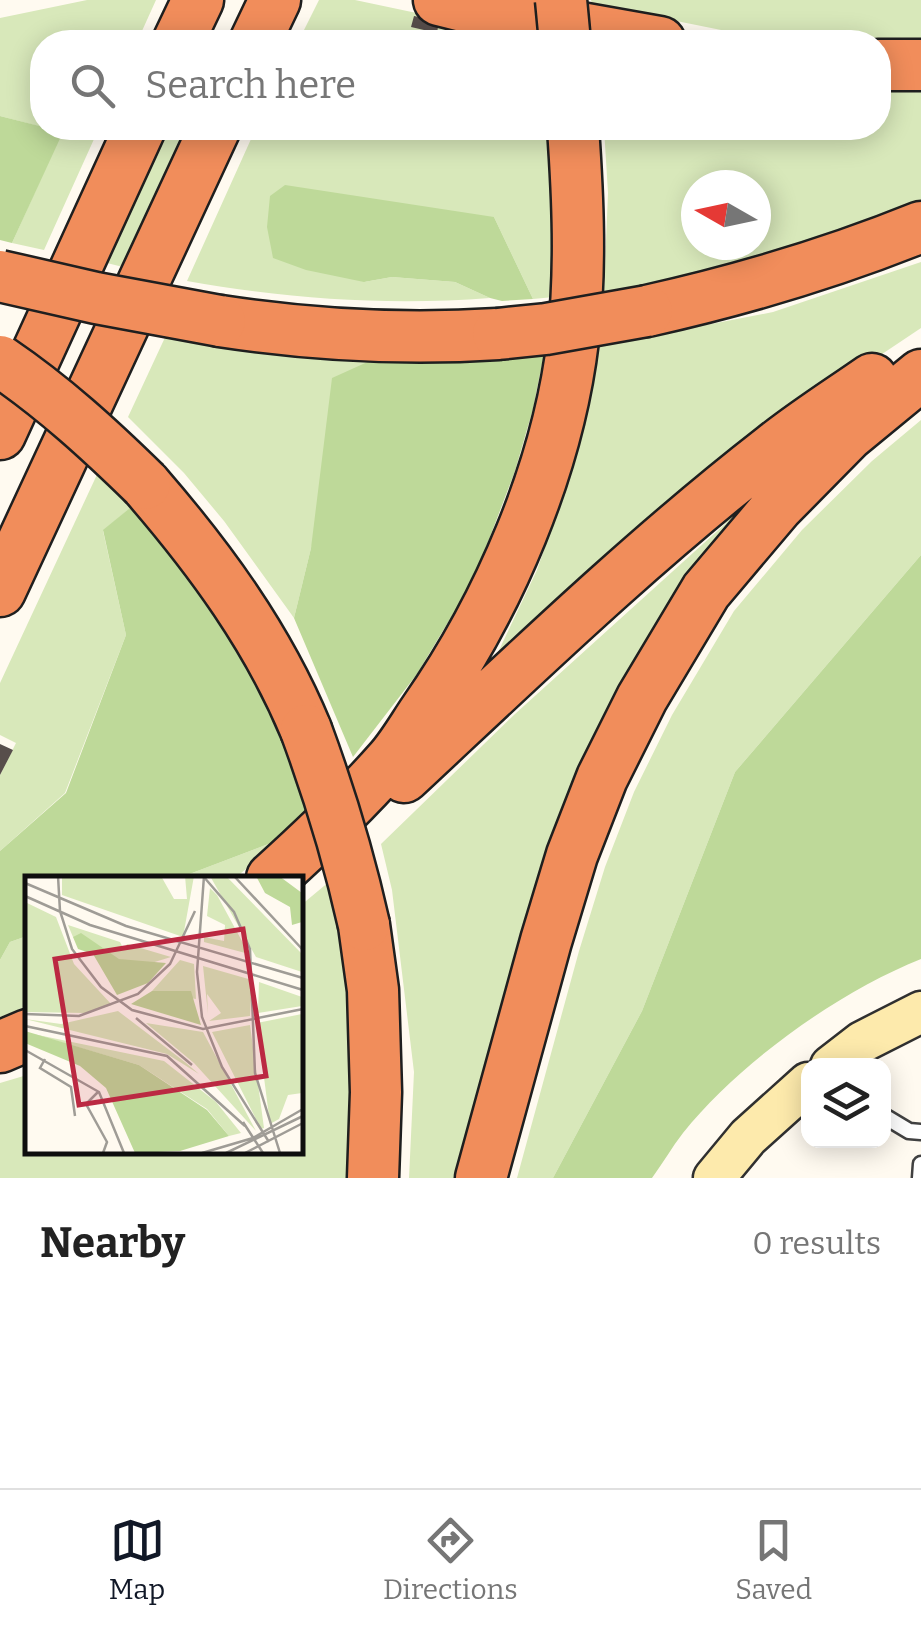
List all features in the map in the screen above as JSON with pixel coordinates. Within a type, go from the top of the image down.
[{"type":"highway","points":[[184,30],[198,0]]},
{"type":"highway","points":[[261,30],[275,0]]},
{"type":"highway","points":[[440,0],[592,30]]},
{"type":"highway","points":[[561,0],[564,30]]},
{"type":"highway","points":[[891,64],[921,65]]},
{"type":"highway","points":[[0,434],[135,140]]},
{"type":"highway","points":[[0,591],[210,140]]},
{"type":"highway","points":[[274,876],[392,759],[449,676],[495,596],[528,516],[556,428],[572,343],[578,268],[574,140]]},
{"type":"highway","points":[[0,276],[220,322],[286,331],[454,337],[546,329],[647,310],[793,274],[921,227]]},
{"type":"highway","points":[[314,840],[398,783],[694,512],[776,446],[921,344]]},
{"type":"highway","points":[[0,361],[84,425],[145,484],[208,559],[250,620],[297,709],[329,794],[364,926],[373,990],[376,1092],[372,1178]]},
{"type":"highway","points":[[481,1178],[572,855],[602,778],[642,698],[706,591],[777,507],[848,435],[921,375]]},
{"type":"highway","points":[[0,1047],[25,1037]]},
{"type":"street","points":[[852,1058],[921,1012]]},
{"type":"street","points":[[714,1178],[748,1137],[801,1089]]},
{"type":"lane","points":[[891,1120],[921,1132]]},
{"type":"lane","points":[[920,1178],[921,1164]]},
{"type":"green space","points":[[87,0],[156,0],[142,30],[30,30],[30,124],[0,116],[0,18]]},
{"type":"green space","points":[[319,0],[355,0],[497,30],[304,30]]},
{"type":"green space","points":[[591,0],[921,0],[921,50],[891,44],[891,30],[721,30],[592,4]]},
{"type":"green space","points":[[891,86],[921,86],[921,206],[815,244],[771,255],[771,170],[681,170],[681,260],[751,260],[651,285],[604,292],[608,193],[605,140],[891,140]]},
{"type":"green space","points":[[0,116],[30,124],[30,140],[59,140],[12,243],[0,240]]},
{"type":"green space","points":[[58,140],[94,140],[44,250],[12,243]]},
{"type":"green space","points":[[163,140],[184,140],[127,268],[107,263]]},
{"type":"green space","points":[[251,140],[552,140],[561,218],[554,297],[533,299],[494,217],[364,282],[392,277],[455,282],[490,298],[338,299],[187,281]]},
{"type":"green space","points":[[285,185],[494,217],[533,299],[502,301],[455,282],[392,277],[364,282],[306,270],[273,258],[267,227],[270,196]]},
{"type":"green space","points":[[921,262],[921,328],[773,427],[483,684],[537,570],[575,460],[595,344],[773,312]]},
{"type":"green space","points":[[168,331],[383,355],[311,548],[294,618],[224,521],[184,473],[128,417]]},
{"type":"green space","points":[[545,349],[515,471],[474,579],[417,674],[353,757],[294,618],[311,548],[332,378],[383,355]]},
{"type":"green space","points":[[848,413],[694,589],[466,1178],[409,1178],[414,1072],[392,890],[381,844],[515,714],[725,524],[758,484]]},
{"type":"green space","points":[[921,420],[921,555],[735,772],[642,1011],[553,1178],[517,1178],[605,867],[634,792],[672,715],[734,611],[802,530],[872,461]]},
{"type":"green space","points":[[101,466],[136,503],[103,531],[126,635],[65,793],[0,851],[0,775],[16,743],[0,735],[0,683]]},
{"type":"green space","points":[[136,503],[236,636],[316,804],[284,838],[184,876],[25,876],[25,937],[10,942],[0,960],[0,851],[66,793],[126,635],[103,530]]},
{"type":"green space","points":[[921,555],[921,959],[824,1010],[761,1056],[706,1107],[652,1178],[553,1178],[642,1011],[735,772]]},
{"type":"green space","points":[[284,838],[237,876],[184,876]]},
{"type":"green space","points":[[336,876],[349,942],[354,1178],[0,1178],[0,1083],[25,1076],[25,1153],[302,1153],[302,904]]},
{"type":"green space","points":[[25,937],[25,1008],[0,1017],[0,960],[10,942]]},
{"type":"building","points":[[414,16],[439,21],[438,30],[411,27]]},
{"type":"building","points":[[0,744],[13,750],[0,775]]}]
